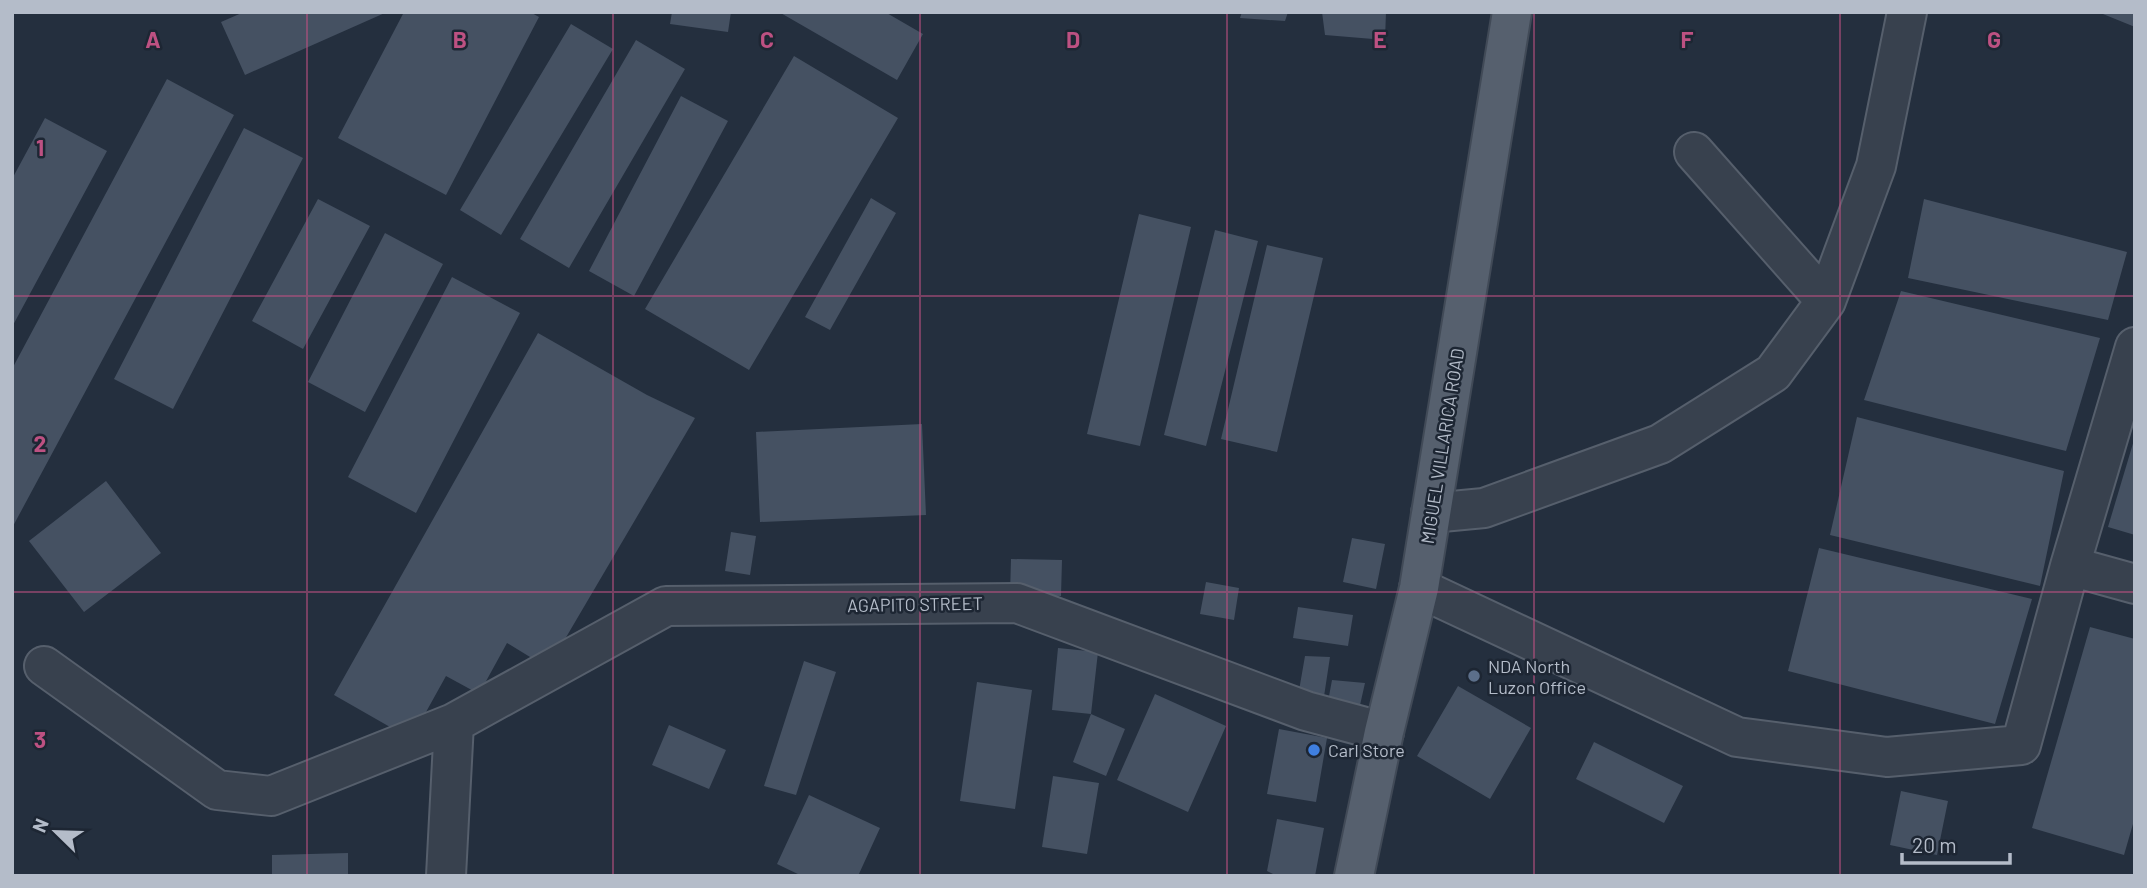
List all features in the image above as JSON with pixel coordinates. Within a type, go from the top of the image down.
[{"type":"main road","name":"MIGUEL VILLARICA ROAD","points":[[1354,876],[1384,732],[1419,588],[1512,12]]},
{"type":"street","points":[[1431,513],[1484,508],[1660,444],[1773,373],[1826,301],[1876,166],[1907,12]]},
{"type":"street","points":[[1694,152],[1826,301]]},
{"type":"street","points":[[1419,588],[1737,737],[1887,757],[2021,745],[2070,566],[2135,347]]},
{"type":"street","points":[[2070,566],[2135,584]]},
{"type":"street","name":"AGAPITO STREET","points":[[44,666],[217,790],[271,796],[454,723],[666,606],[1017,603],[1306,711],[1384,732]]},
{"type":"street","points":[[446,876],[454,723]]},
{"type":"building","points":[[244,12],[387,12],[245,75],[221,22]]},
{"type":"building","points":[[404,12],[530,12],[539,17],[446,195],[338,138]]},
{"type":"building","points":[[672,12],[731,12],[728,32],[670,24]]},
{"type":"building","points":[[779,12],[885,12],[923,34],[897,80]]},
{"type":"building","points":[[1242,12],[1288,12],[1285,21],[1240,18]]},
{"type":"building","points":[[1322,12],[1386,12],[1385,40],[1325,35]]},
{"type":"building","points":[[2098,12],[2135,12],[2135,27]]},
{"type":"building","points":[[571,24],[613,49],[501,235],[460,210]]},
{"type":"building","points":[[636,40],[685,69],[569,268],[520,239]]},
{"type":"building","points":[[794,56],[898,118],[749,370],[645,309]]},
{"type":"building","points":[[167,79],[234,115],[12,528],[12,369]]},
{"type":"building","points":[[681,96],[728,121],[634,296],[589,271]]},
{"type":"building","points":[[45,118],[107,151],[12,327],[12,179]]},
{"type":"building","points":[[244,128],[303,158],[173,409],[114,379]]},
{"type":"building","points":[[871,198],[896,213],[830,330],[805,317]]},
{"type":"building","points":[[318,199],[370,226],[303,349],[252,321]]},
{"type":"building","points":[[1924,199],[2127,252],[2108,320],[1908,278]]},
{"type":"building","points":[[1139,214],[1191,227],[1140,446],[1087,434]]},
{"type":"building","points":[[1215,230],[1258,241],[1206,446],[1164,435]]},
{"type":"building","points":[[385,233],[443,264],[365,412],[308,382]]},
{"type":"building","points":[[1267,245],[1323,258],[1277,452],[1221,439]]},
{"type":"building","points":[[452,277],[520,313],[416,513],[348,477]]},
{"type":"building","points":[[1901,291],[2100,338],[2066,451],[1864,400]]},
{"type":"building","points":[[538,333],[647,395],[695,418],[548,668],[507,643],[479,694],[446,676],[411,739],[334,695]]},
{"type":"building","points":[[1857,417],[2064,471],[2040,586],[1830,535]]},
{"type":"building","points":[[922,424],[926,515],[760,522],[756,432]]},
{"type":"building","points":[[2135,440],[2135,535],[2108,527]]},
{"type":"building","points":[[106,481],[161,553],[84,612],[29,541]]},
{"type":"building","points":[[731,532],[756,536],[750,575],[725,571]]},
{"type":"building","points":[[1352,538],[1385,544],[1376,589],[1343,582]]},
{"type":"building","points":[[1819,548],[2032,599],[1995,724],[1788,671]]},
{"type":"building","points":[[1011,559],[1062,560],[1061,596],[1010,595]]},
{"type":"building","points":[[1206,582],[1239,588],[1234,620],[1200,614]]},
{"type":"building","points":[[1298,607],[1353,615],[1348,646],[1293,638]]},
{"type":"building","points":[[2090,627],[2135,639],[2135,817],[2124,855],[2032,828]]},
{"type":"building","points":[[1058,648],[1098,652],[1091,714],[1052,710]]},
{"type":"building","points":[[1305,656],[1330,657],[1323,703],[1297,702]]},
{"type":"building","points":[[804,661],[836,672],[796,795],[764,786]]},
{"type":"building","points":[[1332,680],[1365,683],[1358,714],[1327,707]]},
{"type":"building","points":[[977,682],[1032,690],[1015,809],[960,801]]},
{"type":"building","points":[[1458,686],[1531,728],[1490,799],[1417,756]]},
{"type":"building","points":[[1155,694],[1226,726],[1188,812],[1117,780]]},
{"type":"building","points":[[1091,714],[1125,729],[1106,776],[1073,762]]},
{"type":"building","points":[[669,725],[726,750],[709,789],[652,765]]},
{"type":"building","points":[[1279,729],[1327,738],[1316,802],[1267,794]]},
{"type":"building","points":[[1594,742],[1683,786],[1664,823],[1576,779]]},
{"type":"building","points":[[1053,776],[1099,783],[1087,854],[1042,847]]},
{"type":"building","points":[[1901,791],[1948,801],[1937,855],[1890,845]]},
{"type":"building","points":[[809,795],[880,828],[858,876],[802,876],[777,864]]},
{"type":"building","points":[[1277,819],[1324,828],[1315,876],[1277,876],[1267,871]]},
{"type":"building","points":[[348,853],[348,876],[272,876],[272,855]]},
{"type":"place","name":"NDA North Luzon Office","points":[[1474,676]]},
{"type":"place","name":"Carl Store","points":[[1314,750]]}]
